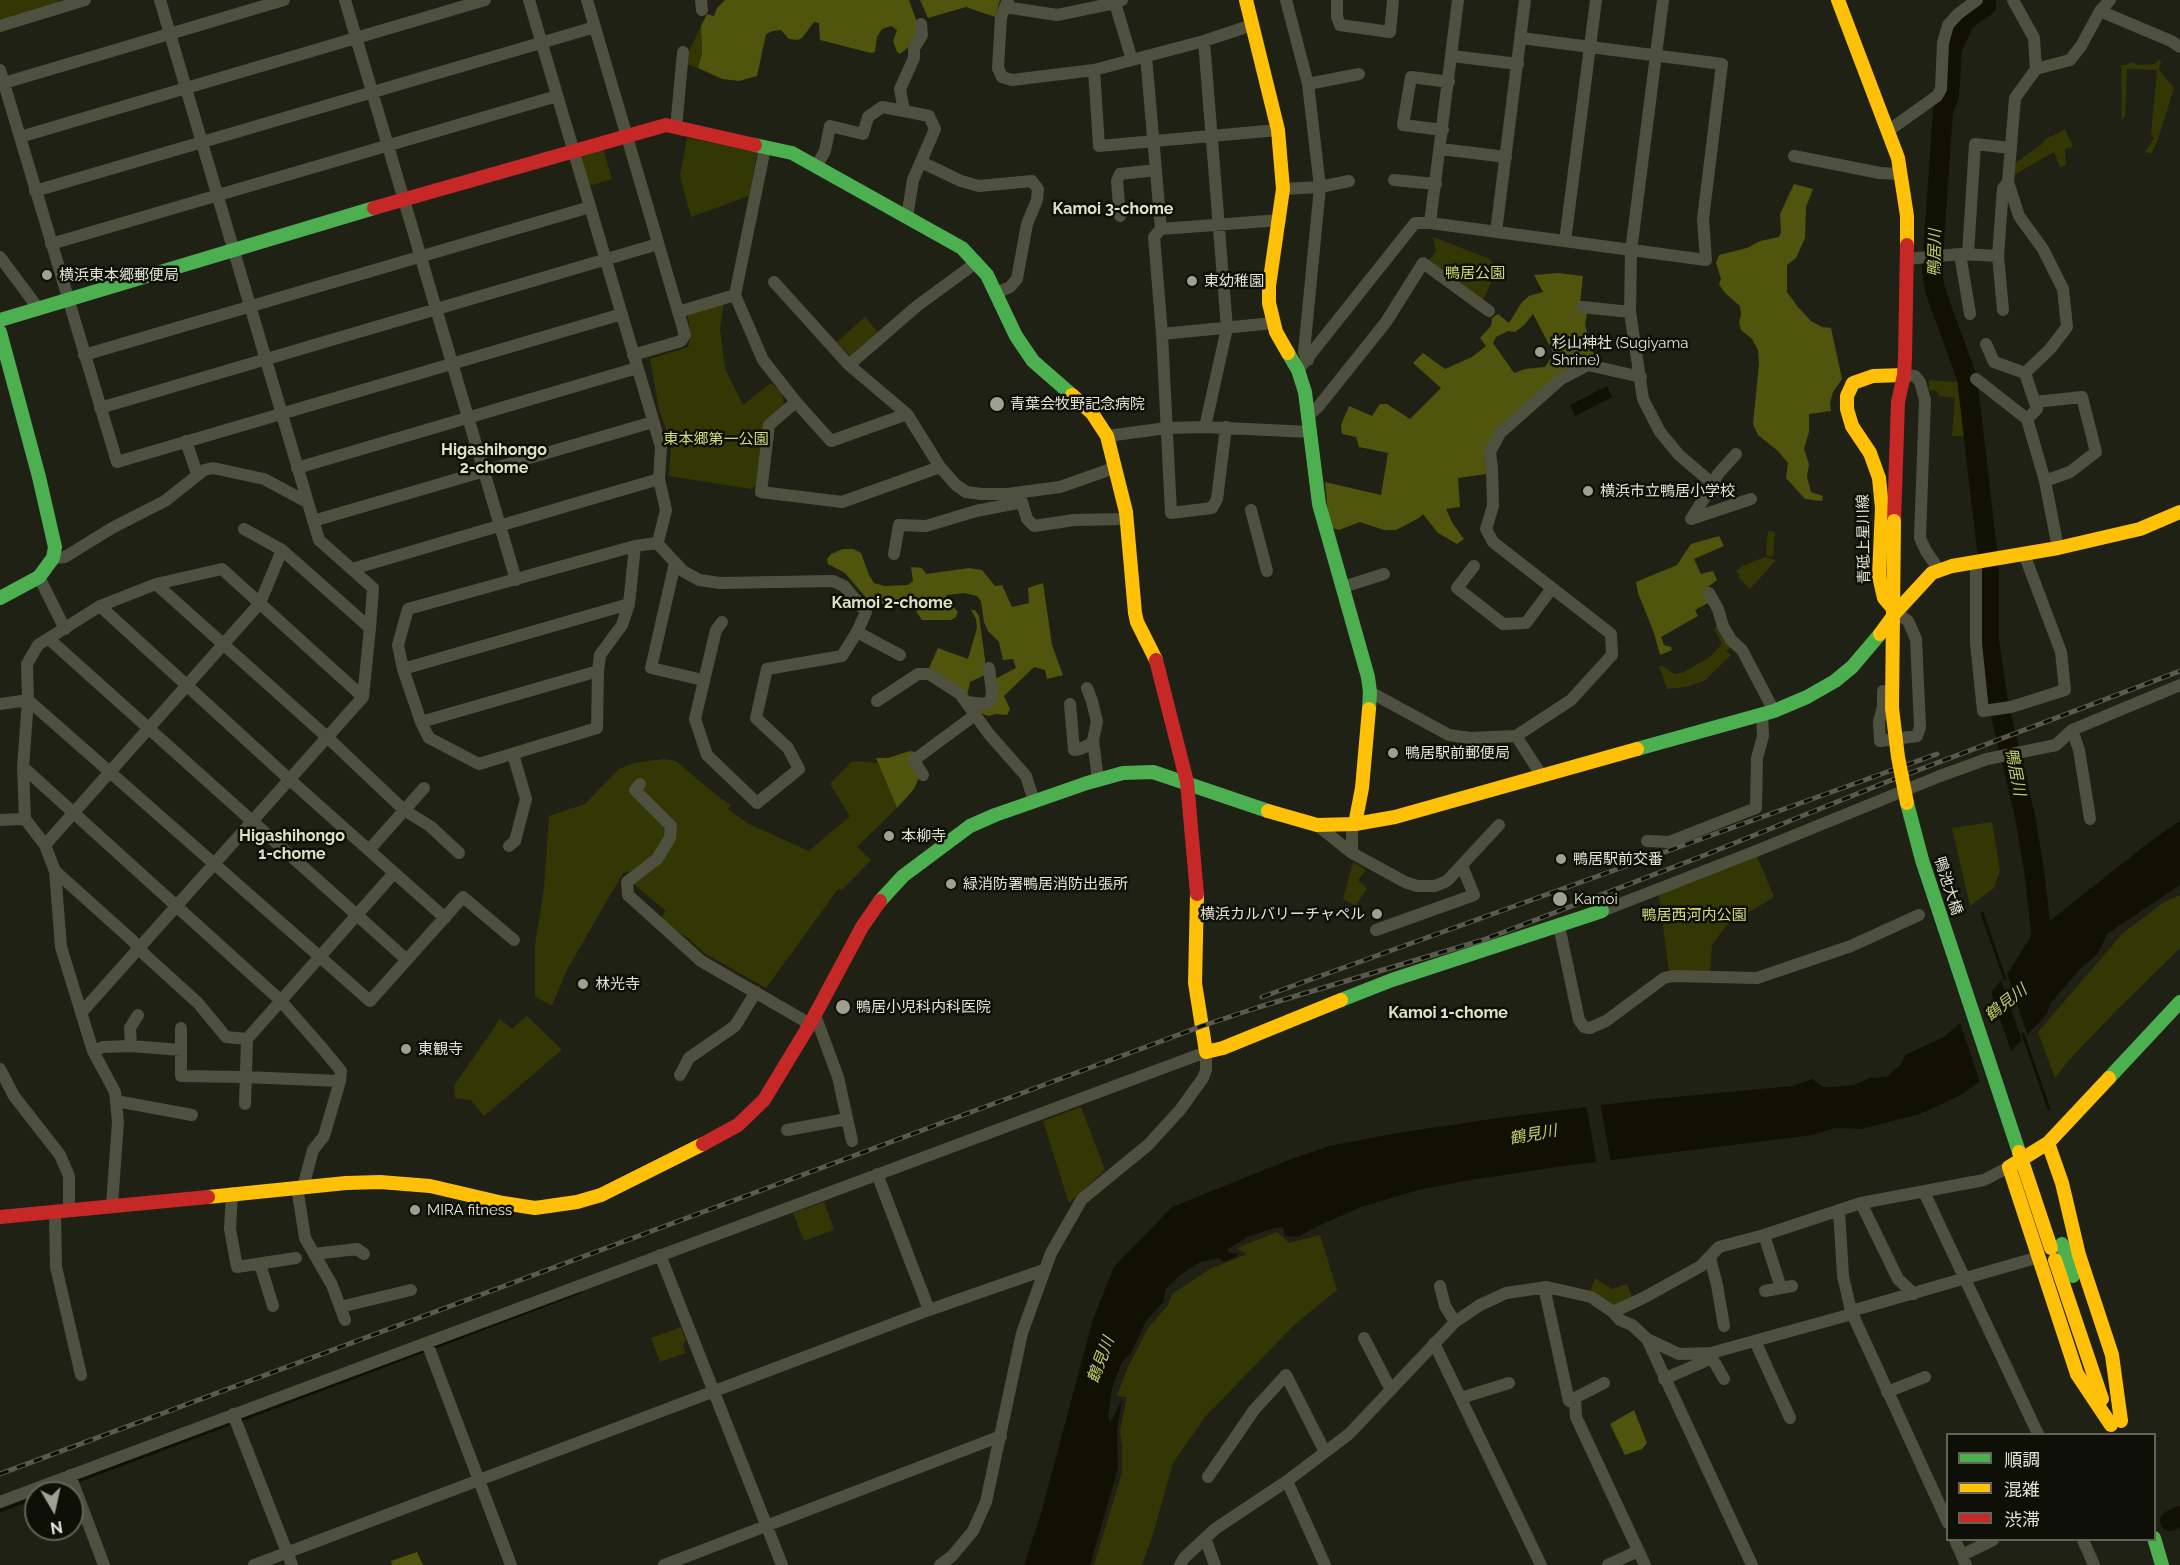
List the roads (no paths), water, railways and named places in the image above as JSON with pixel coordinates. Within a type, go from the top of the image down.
[{"type":"street","points":[[0,26],[63,3],[85,0]]},
{"type":"street","points":[[81,1013],[363,697],[370,628],[373,588],[319,540],[160,0]]},
{"type":"street","points":[[4,82],[284,0]]},
{"type":"street","points":[[345,0],[516,580]]},
{"type":"street","points":[[20,137],[485,0]]},
{"type":"street","points":[[529,0],[661,447],[659,479],[666,510],[657,543]]},
{"type":"street","points":[[587,0],[685,335],[681,341],[633,355]]},
{"type":"street","points":[[1246,0],[1271,94],[1278,130],[1283,189],[1269,286],[1273,323],[1298,370],[1305,392],[1319,504],[1368,677],[1370,692],[1362,789],[1352,831],[1352,853]]},
{"type":"street","points":[[1286,0],[1308,84],[1320,187],[1304,351],[1308,360]]},
{"type":"street","points":[[1337,0],[1337,17],[1340,25],[1390,32],[1393,0]]},
{"type":"street","points":[[1430,223],[1458,0]]},
{"type":"street","points":[[1496,232],[1525,0]]},
{"type":"street","points":[[1565,241],[1596,0]]},
{"type":"street","points":[[1664,0],[1631,250],[1630,312],[1643,399],[1660,432],[1679,456],[1713,484]]},
{"type":"street","points":[[1838,0],[1902,174],[1907,216],[1904,375],[1915,376],[1920,382],[1925,400],[1920,538],[1939,570]]},
{"type":"street","points":[[1888,131],[1937,96],[1941,89],[1943,43],[1948,25],[1958,14],[1977,0]]},
{"type":"street","points":[[2013,0],[2034,38],[2036,69]]},
{"type":"street","points":[[2025,374],[2050,349],[2067,327],[2063,289],[2043,249],[2019,216],[2008,182],[2015,98],[2036,69],[2070,60],[2081,46],[2100,11],[2110,0]]},
{"type":"street","points":[[1132,60],[1118,2],[1057,15],[1006,3],[1001,17],[998,68],[1002,77],[1012,80],[1094,70],[1132,60],[1146,56],[1204,41],[1252,25]]},
{"type":"street","points":[[2100,11],[2180,47]]},
{"type":"street","points":[[904,111],[900,89],[914,58],[914,48],[922,35],[921,24]]},
{"type":"street","points":[[35,191],[595,27]]},
{"type":"street","points":[[1298,370],[1415,224],[1430,223],[1706,260],[1703,219],[1722,64],[1521,39]]},
{"type":"street","points":[[1204,41],[1227,328],[1205,427]]},
{"type":"street","points":[[676,128],[683,52]]},
{"type":"street","points":[[1146,56],[1161,229]]},
{"type":"street","points":[[1452,56],[1518,64]]},
{"type":"street","points":[[0,70],[4,82],[5,108],[20,137],[117,462],[622,314]]},
{"type":"street","points":[[1094,70],[1100,146],[1278,130]]},
{"type":"street","points":[[1308,84],[1359,74]]},
{"type":"street","points":[[1443,130],[1403,125],[1411,77],[1449,82]]},
{"type":"street","points":[[51,244],[557,96]]},
{"type":"street","points":[[816,167],[825,151],[831,126],[863,134],[868,117],[882,107],[929,116],[933,124],[934,135],[913,180],[907,218]]},
{"type":"street","points":[[0,320],[666,125],[792,153],[962,248],[987,275],[1016,336],[1033,360],[1092,413],[1107,436],[1126,519],[1137,622],[1155,657],[1186,783],[1197,880],[1195,983],[1206,1052],[1206,1070],[1203,1078],[1180,1110],[1148,1145],[1082,1199],[1051,1253],[1022,1333],[986,1502],[973,1531],[952,1556],[940,1565]]},
{"type":"street","points":[[1970,314],[1964,254],[1975,144],[2011,148]]},
{"type":"street","points":[[765,148],[735,295],[763,360],[831,441],[907,414]]},
{"type":"street","points":[[1441,149],[1506,157]]},
{"type":"street","points":[[1794,156],[1880,173],[1902,174]]},
{"type":"street","points":[[921,162],[962,181],[979,186],[1032,181],[1038,189],[1037,200],[1027,224],[1017,279],[1010,287],[996,293]]},
{"type":"street","points":[[1120,216],[1117,181],[1120,174],[1156,170]]},
{"type":"street","points":[[1394,180],[1436,184]]},
{"type":"street","points":[[1283,189],[1320,187],[1348,181]]},
{"type":"street","points":[[2003,310],[1998,256],[2002,188],[2008,182]]},
{"type":"street","points":[[84,355],[590,207]]},
{"type":"street","points":[[1226,428],[1217,499],[1212,508],[1172,513],[1154,237],[1161,229],[1280,220]]},
{"type":"street","points":[[100,408],[658,244]]},
{"type":"street","points":[[1907,259],[1964,254],[1998,256]]},
{"type":"street","points":[[0,257],[38,308]]},
{"type":"street","points":[[849,365],[917,306],[977,262]]},
{"type":"street","points":[[1309,415],[1318,407],[1386,322],[1423,263],[1489,311]]},
{"type":"street","points":[[774,282],[849,365],[907,414],[940,466],[956,485],[966,492],[1008,494],[1060,487],[1114,468]]},
{"type":"street","points":[[678,312],[735,295]]},
{"type":"street","points":[[1582,307],[1630,312]]},
{"type":"street","points":[[1162,334],[1273,323]]},
{"type":"street","points":[[0,332],[7,382],[54,537],[53,558],[39,577],[0,598]]},
{"type":"street","points":[[1986,344],[1994,362],[2025,374],[2037,409],[2027,418]]},
{"type":"street","points":[[1370,692],[1449,735],[1470,738],[1516,736],[1571,700],[1612,655],[1611,634],[1493,542],[1486,529],[1493,506],[1490,452],[1500,433],[1562,379],[1588,365],[1641,378]]},
{"type":"street","points":[[297,468],[637,368]]},
{"type":"street","name":"鴨池大橋","points":[[1904,375],[1898,402],[1904,708],[1909,753],[1922,818],[2056,1246],[2118,1429]]},
{"type":"street","name":"青砥上星川線","points":[[1896,612],[1884,598],[1879,576],[1882,508],[1879,478],[1870,453],[1852,426],[1847,409],[1847,396],[1854,383],[1873,376],[1904,375]]},
{"type":"street","points":[[1976,379],[2027,418],[2045,481],[2058,548]]},
{"type":"street","points":[[2035,402],[2082,397],[2096,452],[2070,472],[2045,481]]},
{"type":"street","points":[[796,402],[769,425],[761,492],[842,502],[940,466]]},
{"type":"street","points":[[313,521],[653,422]]},
{"type":"street","points":[[1107,436],[1167,428],[1205,427],[1310,432]]},
{"type":"street","points":[[186,441],[197,474]]},
{"type":"street","points":[[1736,454],[1719,474],[1691,519],[1751,499]]},
{"type":"street","points":[[53,558],[65,557],[112,528],[165,501],[197,474],[213,468],[264,479],[307,501]]},
{"type":"street","points":[[352,569],[659,479]]},
{"type":"street","points":[[894,554],[898,525],[926,526],[976,511],[1022,502],[1027,519],[1034,526],[1074,520],[1126,519]]},
{"type":"street","points":[[1251,510],[1267,571]]},
{"type":"street","points":[[0,1216],[232,1193],[380,1182],[430,1186],[535,1208],[577,1202],[601,1195],[738,1125],[764,1100],[813,1019],[872,911],[903,876],[970,826],[995,815],[1123,773],[1153,772],[1278,815],[1317,825],[1355,824],[1395,817],[1768,712],[1807,697],[1852,668],[1896,612],[1932,573],[1976,561],[2058,548],[2140,529],[2180,512]]},
{"type":"street","points":[[244,529],[282,550],[370,628]]},
{"type":"street","points":[[635,546],[629,604],[622,625],[600,656],[597,728],[479,764],[429,738],[421,722],[403,669],[398,645],[408,609],[635,546],[657,543]]},
{"type":"street","points":[[657,543],[683,571],[699,580],[720,583],[833,581],[844,586],[866,612],[842,656],[767,669],[756,718],[788,748],[798,769],[757,803],[707,755],[695,719],[716,630],[722,622]]},
{"type":"street","points":[[45,845],[260,603],[282,550]]},
{"type":"street","points":[[1976,561],[1976,643],[1983,711],[2011,707],[2066,690],[2061,652],[2024,554]]},
{"type":"street","points":[[675,563],[651,668],[703,680]]},
{"type":"street","points":[[1474,566],[1457,588],[1503,624],[1526,623],[1552,588]]},
{"type":"street","points":[[112,1205],[118,1122],[115,1092],[93,1051],[61,947],[55,871],[45,845],[25,819],[23,767],[28,700],[27,664],[38,645],[100,606],[156,584],[222,569],[363,697]]},
{"type":"street","points":[[1343,587],[1384,574]]},
{"type":"street","points":[[39,577],[65,629]]},
{"type":"street","points":[[156,584],[327,737],[404,810],[430,826],[459,853]]},
{"type":"street","points":[[1647,841],[1669,842],[1756,808],[1757,758],[1768,712],[1742,650],[1731,640],[1709,593]]},
{"type":"street","points":[[403,669],[629,604]]},
{"type":"street","points":[[100,606],[445,918]]},
{"type":"street","points":[[1874,642],[1883,655],[1880,741],[1917,735],[1920,727],[1916,639],[1908,621],[1896,612]]},
{"type":"street","points":[[857,632],[900,655]]},
{"type":"street","points":[[48,639],[407,960]]},
{"type":"street","points":[[966,702],[986,704],[991,700],[989,668]]},
{"type":"street","points":[[421,722],[598,671]]},
{"type":"street","points":[[877,701],[918,674],[929,674],[960,694],[1005,754],[1026,776],[1034,801]]},
{"type":"street","points":[[72,1481],[1206,1052],[1223,1048],[1392,980],[1602,911],[1940,776],[1987,759],[2056,745],[2072,730],[2180,685]]},
{"type":"street","points":[[1087,688],[1096,722],[1093,743],[1098,780]]},
{"type":"street","points":[[0,704],[28,700],[370,1001],[463,897],[514,940]]},
{"type":"street","points":[[1070,704],[1074,750],[1093,743]]},
{"type":"street","points":[[923,775],[914,760],[975,715]]},
{"type":"street","points":[[2072,730],[2079,750],[2090,819]]},
{"type":"street","points":[[1516,736],[1542,776]]},
{"type":"street","points":[[509,846],[515,841],[526,799],[513,754]]},
{"type":"street","points":[[23,767],[280,1000],[341,1071],[324,1136],[313,1150],[300,1187],[305,1238],[332,1285],[345,1320]]},
{"type":"street","points":[[640,784],[635,790],[671,826],[670,838],[657,860],[627,882],[628,895],[701,961],[756,992],[813,1019],[838,1077],[852,1141]]},
{"type":"street","points":[[369,850],[424,788]]},
{"type":"street","points":[[0,820],[25,819]]},
{"type":"street","points":[[1317,825],[1352,853],[1417,886],[1435,886],[1448,881],[1499,825]]},
{"type":"street","points":[[1376,930],[1474,895],[1461,866]]},
{"type":"street","points":[[55,871],[198,1003],[226,1037],[247,1039]]},
{"type":"street","points":[[245,1104],[247,1039],[394,873]]},
{"type":"street","points":[[1558,926],[1579,1020],[1584,1027],[1590,1028],[1606,1021],[1664,978],[1673,976],[1757,978],[1851,946],[1919,915]]},
{"type":"street","points":[[680,1075],[689,1058],[735,1026],[756,992]]},
{"type":"street","points":[[1613,1312],[1701,1266],[1719,1247],[1764,1235],[1861,1203],[1984,1180],[2009,1167],[2048,1143],[2180,1002]]},
{"type":"street","points":[[131,1046],[130,1028],[138,1015]]},
{"type":"street","points":[[182,1028],[181,1076],[340,1081]]},
{"type":"street","points":[[93,1051],[103,1047],[131,1046],[181,1050]]},
{"type":"street","points":[[0,1069],[14,1096],[53,1142],[69,1176],[62,1210],[56,1267],[81,1375]]},
{"type":"street","points":[[116,1101],[192,1115]]},
{"type":"street","points":[[786,1130],[848,1119]]},
{"type":"street","points":[[2048,1143],[2062,1183],[2079,1255],[2112,1355],[2118,1429]]},
{"type":"street","points":[[2009,1167],[2077,1374],[2118,1429]]},
{"type":"street","points":[[878,1177],[929,1310]]},
{"type":"street","points":[[1924,1192],[2038,1433]]},
{"type":"street","points":[[232,1193],[230,1229],[237,1267],[296,1257]]},
{"type":"street","points":[[1861,1203],[1898,1279],[1914,1294]]},
{"type":"street","points":[[1839,1210],[1844,1276],[1852,1312],[1887,1392],[1942,1499],[1946,1518]]},
{"type":"street","points":[[1764,1235],[1787,1287],[1765,1291]]},
{"type":"street","points":[[314,1254],[357,1249],[364,1254]]},
{"type":"street","points":[[1710,1257],[1724,1326]]},
{"type":"street","points":[[1664,1379],[1712,1355],[1755,1341],[2039,1257]]},
{"type":"street","points":[[661,1259],[782,1565]]},
{"type":"street","points":[[260,1264],[273,1306]]},
{"type":"street","points":[[254,1565],[290,1559],[479,1480],[929,1310],[1044,1270]]},
{"type":"street","points":[[1440,1286],[1445,1306],[1455,1322]]},
{"type":"street","points":[[1544,1287],[1569,1401],[1604,1383]]},
{"type":"street","points":[[1180,1565],[1184,1558],[1215,1529],[1287,1481],[1349,1434],[1455,1322],[1480,1305],[1506,1293],[1544,1287],[1591,1297],[1613,1312],[1620,1320],[1632,1325],[1647,1339],[1679,1354],[1712,1355]]},
{"type":"street","points":[[340,1307],[411,1290]]},
{"type":"street","points":[[1364,1338],[1391,1390]]},
{"type":"street","points":[[1647,1339],[1752,1565]]},
{"type":"street","points":[[1755,1341],[1790,1418]]},
{"type":"street","points":[[1434,1343],[1541,1565]]},
{"type":"street","points":[[428,1347],[512,1565]]},
{"type":"street","points":[[1712,1355],[1724,1379]]},
{"type":"street","points":[[1208,1477],[1254,1410],[1286,1375],[1325,1452]]},
{"type":"street","points":[[1887,1392],[1925,1377]]},
{"type":"street","points":[[1461,1398],[1509,1383]]},
{"type":"street","points":[[1575,1398],[1576,1417],[1645,1565]]},
{"type":"street","points":[[235,1419],[290,1559]]},
{"type":"street","points":[[664,1565],[1001,1436]]},
{"type":"street","points":[[1287,1481],[1325,1565]]},
{"type":"street","points":[[0,1502],[24,1495]]},
{"type":"street","points":[[84,1512],[104,1565]]},
{"type":"street","points":[[1206,1539],[1215,1565]]},
{"type":"street","points":[[1956,1541],[1964,1560],[1990,1541]]},
{"type":"street","points":[[2085,1541],[2094,1565]]},
{"type":"street","points":[[2155,1541],[2162,1565]]},
{"type":"street","points":[[1608,1565],[1638,1551]]},
{"type":"water","points":[[1607,386],[1612,397],[1575,416],[1570,405]]},
{"type":"water","name":"鶴見川","points":[[2180,821],[2180,885],[2107,934],[2098,953],[2079,970],[2050,1004],[2047,1014],[1986,1077],[1961,1095],[1920,1114],[1861,1129],[1835,1128],[1813,1135],[1564,1166],[1418,1190],[1361,1207],[1298,1237],[1285,1236],[1283,1227],[1271,1229],[1247,1237],[1228,1249],[1229,1253],[1239,1253],[1236,1257],[1224,1262],[1219,1258],[1200,1262],[1180,1275],[1165,1290],[1164,1301],[1146,1321],[1131,1353],[1122,1362],[1112,1388],[1108,1416],[1110,1423],[1122,1400],[1117,1431],[1118,1468],[1090,1565],[1024,1565],[1040,1517],[1093,1319],[1114,1267],[1172,1207],[1329,1146],[1397,1133],[1643,1100],[1793,1086],[1812,1079],[1823,1087],[1835,1087],[1854,1085],[1870,1078],[1887,1077],[1901,1064],[1905,1055],[1944,1037],[1967,1018],[2009,971],[2032,935],[2152,840]]},
{"type":"waterway","name":"鴨居川","points":[[1986,0],[1986,6],[1965,20],[1952,49],[1949,96],[1943,111],[1932,270],[1935,290],[1967,378],[1987,550]]},
{"type":"waterway","name":"鴨居川","points":[[1989,567],[1989,641],[1998,702],[2025,816],[2034,870],[2041,931],[2039,954]]},
{"type":"waterway","points":[[1982,913],[2005,979]]},
{"type":"waterway","points":[[2023,1034],[2049,1109]]},
{"type":"waterway","points":[[432,1348],[580,1292]]},
{"type":"waterway","points":[[238,1421],[426,1350]]},
{"type":"waterway","points":[[78,1481],[232,1423]]},
{"type":"waterway","points":[[0,1511],[24,1502]]},
{"type":"waterway","points":[[2170,1521],[2180,1516]]},
{"type":"railway","points":[[0,1474],[1202,1026],[1483,940],[1700,857],[1884,783],[2180,671]]},
{"type":"railway","points":[[1262,997],[1937,754]]},
{"type":"place","name":"横浜東本郷郵便局","points":[[47,275]]},
{"type":"place","name":"東幼稚園","points":[[1192,281]]},
{"type":"place","name":"杉山神社 (Sugiyama Shrine)","points":[[1540,352]]},
{"type":"place","name":"青葉会牧野記念病院","points":[[997,404]]},
{"type":"place","name":"横浜市立鴨居小学校","points":[[1588,491]]},
{"type":"place","name":"鴨居駅前郵便局","points":[[1393,753]]},
{"type":"place","name":"本柳寺","points":[[889,836]]},
{"type":"place","name":"鴨居駅前交番","points":[[1561,859]]},
{"type":"place","name":"緑消防署鴨居消防出張所","points":[[951,884]]},
{"type":"place","name":"Kamoi","points":[[1560,899]]},
{"type":"place","name":"横浜カルバリーチャペル","points":[[1377,914]]},
{"type":"place","name":"林光寺","points":[[583,984]]},
{"type":"place","name":"鴨居小児科内科医院","points":[[843,1007]]},
{"type":"place","name":"東観寺","points":[[406,1049]]},
{"type":"place","name":"MIRA fitness","points":[[415,1210]]},
{"type":"district","name":"Kamoi 3-chome","points":[[1113,209]]},
{"type":"district","name":"Higashihongo 2-chome","points":[[494,459]]},
{"type":"district","name":"Kamoi 2-chome","points":[[892,603]]},
{"type":"district","name":"Higashihongo 1-chome","points":[[292,845]]},
{"type":"district","name":"Kamoi 1-chome","points":[[1448,1013]]},
{"type":"park label","name":"鴨居公園","points":[[1475,273]]},
{"type":"park label","name":"東本郷第一公園","points":[[716,439]]},
{"type":"park label","name":"鴨居西河内公園","points":[[1694,915]]}]
